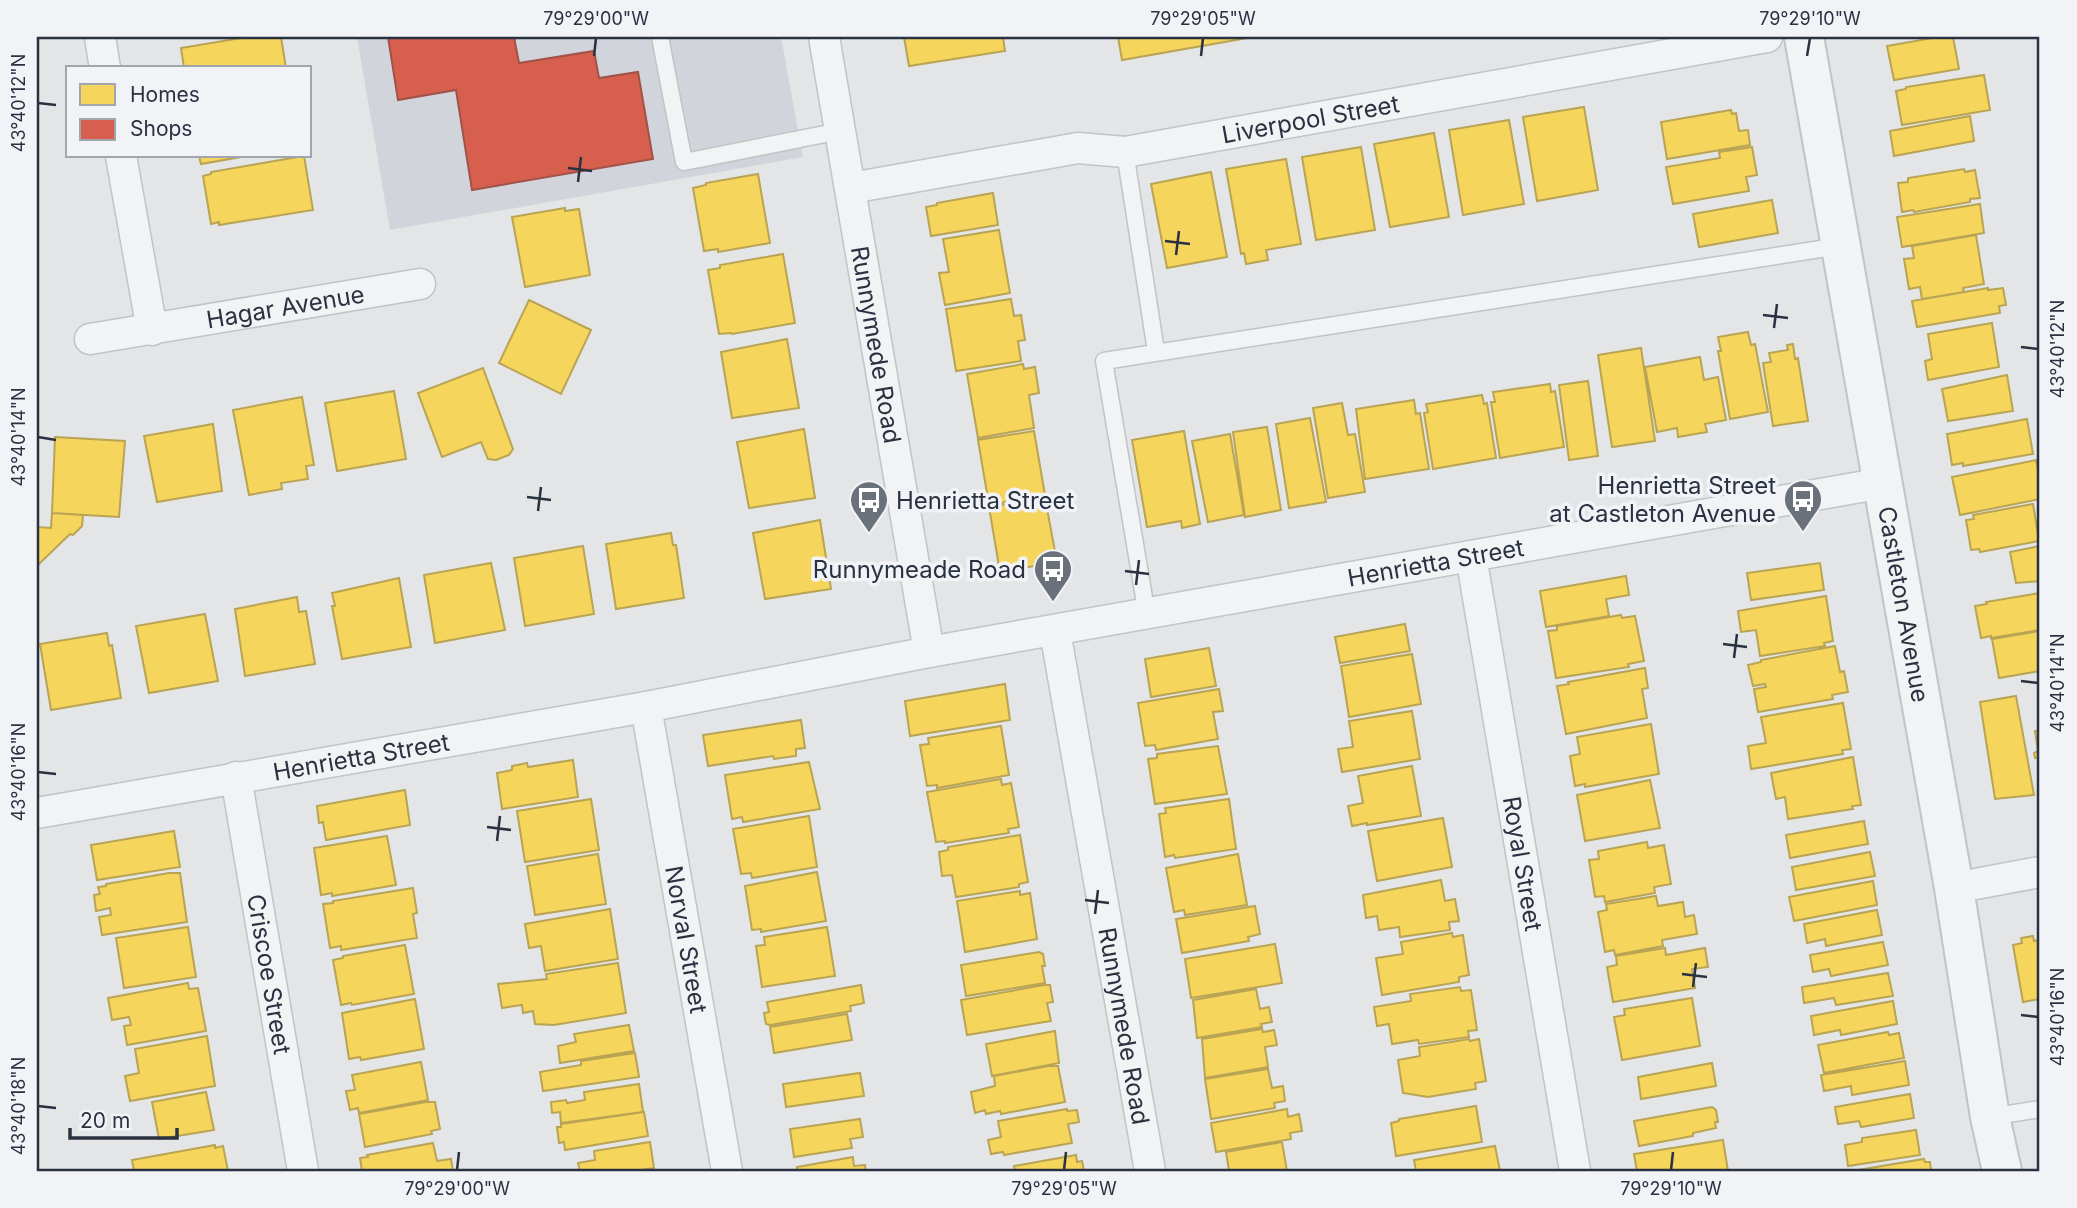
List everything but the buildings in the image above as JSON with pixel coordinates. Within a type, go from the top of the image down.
[{"type":"street","points":[[100,37],[106,66]]},
{"type":"street","name":"Runnymede Road","points":[[824,37],[929,652]]},
{"type":"street","name":"Liverpool Street","points":[[851,188],[1078,148],[1125,152],[1767,37]]},
{"type":"street","name":"Castleton Avenue","points":[[1804,37],[1954,888],[1990,1117],[2002,1171]]},
{"type":"street","points":[[121,158],[152,330]]},
{"type":"street","name":"Hagar Avenue","points":[[90,339],[420,284]]},
{"type":"street","name":"Henrietta Street","points":[[37,813],[646,707],[929,652],[1883,483]]},
{"type":"street","name":"Royal Street","points":[[1471,556],[1575,1171]]},
{"type":"street","name":"Runnymede Road","points":[[1055,631],[1150,1171]]},
{"type":"street","name":"Norval Street","points":[[646,707],[727,1171]]},
{"type":"street","name":"Criscoe Street","points":[[236,777],[303,1171]]},
{"type":"street","points":[[1954,888],[2040,872]]},
{"type":"lane","points":[[660,37],[684,162],[841,131]]},
{"type":"lane","points":[[1125,152],[1156,351]]},
{"type":"lane","points":[[1147,615],[1104,361],[1840,246]]},
{"type":"lane","points":[[1990,1117],[2040,1109]]},
{"type":"shaded area","points":[[357,37],[781,37],[803,157],[390,230]]},
{"type":"place","name":"Henrietta Street at Castleton Avenue","points":[[1803,533]]},
{"type":"place","name":"Henrietta Street","points":[[869,534]]},
{"type":"place","name":"Runnymeade Road","points":[[1053,603]]}]
